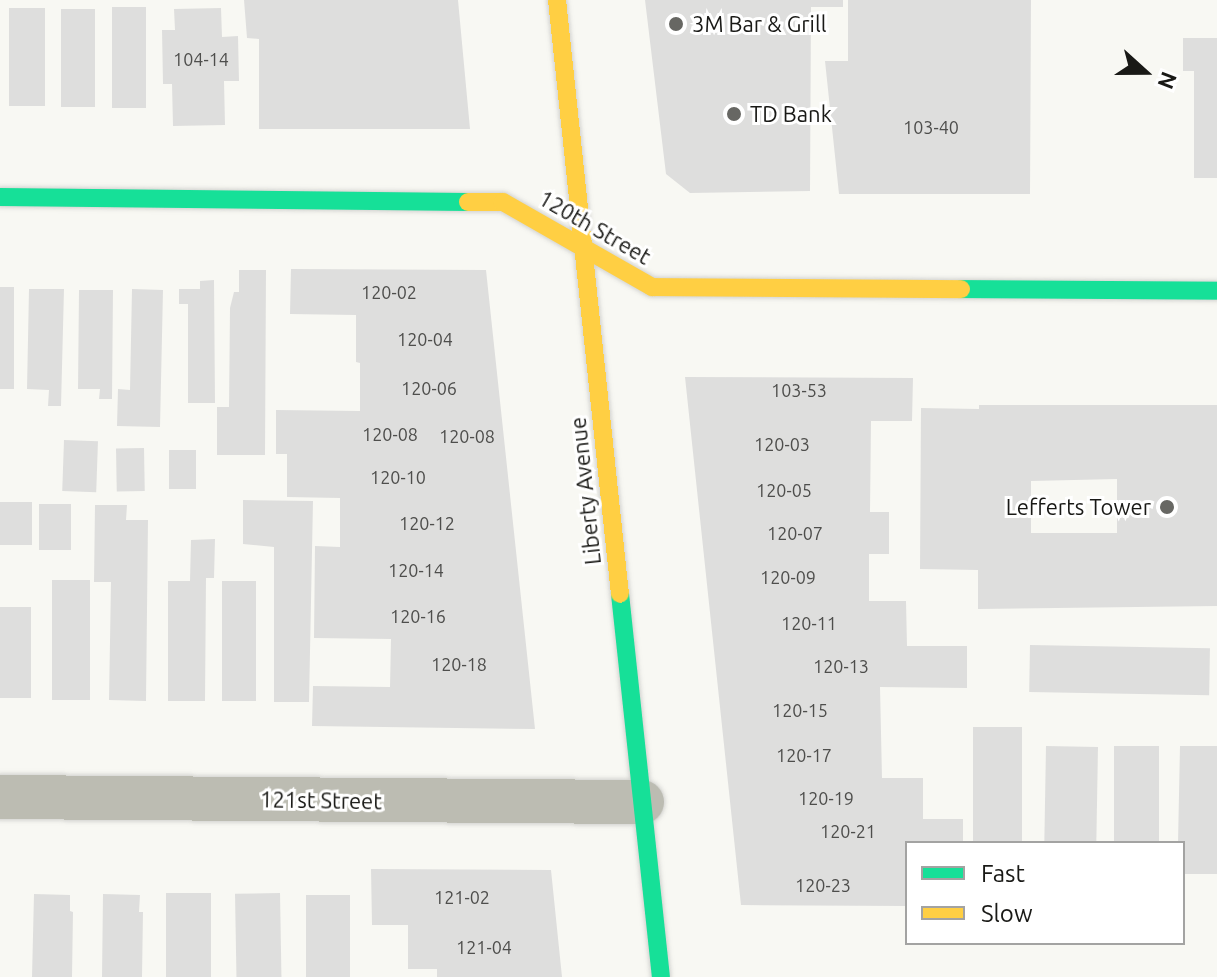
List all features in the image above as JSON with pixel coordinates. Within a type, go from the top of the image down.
[{"type":"street","name":"Liberty Avenue","points":[[557,0],[661,977]]},
{"type":"street","name":"120th Street","points":[[0,197],[503,202],[652,287],[1217,291]]},
{"type":"street","name":"121st Street","points":[[0,797],[642,802]]},
{"type":"building","points":[[244,0],[458,0],[470,129],[259,129],[259,39],[247,38]]},
{"type":"building","name":"TD Bank","points":[[645,0],[843,0],[843,7],[811,7],[810,191],[690,193],[666,174]]},
{"type":"building","points":[[848,0],[1031,0],[1030,194],[839,194],[825,61],[848,61]]},
{"type":"building","points":[[112,7],[146,7],[146,108],[112,108]]},
{"type":"building","points":[[9,8],[45,8],[45,106],[9,106]]},
{"type":"building","points":[[221,8],[222,37],[238,36],[239,81],[224,81],[225,125],[173,126],[172,84],[163,84],[162,30],[175,30],[174,9]]},
{"type":"building","points":[[61,9],[95,9],[95,107],[61,107]]},
{"type":"building","points":[[1183,38],[1217,38],[1217,178],[1194,178],[1194,71],[1183,71]]},
{"type":"building","points":[[291,269],[486,270],[535,729],[312,726],[313,686],[390,687],[391,639],[314,638],[315,546],[340,547],[340,498],[287,497],[287,454],[276,454],[276,410],[360,411],[360,363],[356,362],[356,315],[290,314]]},
{"type":"building","points":[[239,270],[266,270],[265,455],[217,455],[217,407],[229,407],[230,308],[234,292],[239,292]]},
{"type":"building","points":[[214,280],[215,403],[188,403],[188,304],[179,304],[179,289],[200,289],[200,281]]},
{"type":"building","points":[[0,287],[14,287],[14,389],[0,389]]},
{"type":"building","points":[[29,289],[64,289],[61,406],[48,406],[49,390],[27,389]]},
{"type":"building","points":[[132,289],[163,290],[160,427],[117,426],[118,389],[130,390]]},
{"type":"building","points":[[79,290],[113,290],[112,399],[99,399],[100,389],[78,389]]},
{"type":"building","points":[[685,377],[913,378],[912,421],[871,421],[870,512],[889,512],[889,554],[869,554],[869,601],[906,601],[907,646],[967,646],[967,688],[880,687],[882,778],[923,778],[923,819],[963,819],[963,841],[905,841],[905,906],[741,905]]},
{"type":"building","name":"Lefferts Tower","points":[[979,405],[1217,405],[1217,606],[978,609],[978,570],[920,569],[921,408],[979,409]],"holes":[[[1117,479],[1117,533],[1031,533],[1031,481]]]},
{"type":"building","points":[[64,440],[98,441],[96,492],[62,491]]},
{"type":"building","points":[[116,448],[144,448],[145,491],[117,491]]},
{"type":"building","points":[[169,450],[196,450],[196,489],[169,489]]},
{"type":"building","points":[[243,500],[313,501],[309,702],[274,702],[274,547],[243,544]]},
{"type":"building","points":[[0,502],[32,502],[32,545],[0,545]]},
{"type":"building","points":[[39,504],[71,504],[71,550],[39,550]]},
{"type":"building","points":[[95,505],[127,505],[126,520],[148,520],[146,701],[109,700],[111,582],[94,582]]},
{"type":"building","points":[[215,539],[214,578],[206,578],[205,701],[168,701],[168,581],[190,581],[191,540]]},
{"type":"building","points":[[52,580],[90,580],[90,700],[52,700]]},
{"type":"building","points":[[222,581],[256,581],[256,701],[222,701]]},
{"type":"building","points":[[0,607],[31,607],[31,698],[0,698]]},
{"type":"building","points":[[1030,645],[1210,648],[1209,695],[1029,692]]},
{"type":"building","points":[[973,727],[1022,727],[1022,841],[973,841]]},
{"type":"building","points":[[1046,746],[1098,747],[1096,841],[1044,841]]},
{"type":"building","points":[[1114,746],[1159,746],[1159,841],[1114,841]]},
{"type":"building","points":[[1180,746],[1217,746],[1217,874],[1185,874],[1185,841],[1178,841]]},
{"type":"building","points":[[371,869],[551,870],[562,977],[437,977],[437,969],[408,969],[408,925],[372,925]]},
{"type":"building","points":[[166,893],[211,893],[211,977],[166,977]]},
{"type":"building","points":[[280,893],[281,977],[236,977],[235,894]]},
{"type":"building","points":[[34,894],[70,895],[70,911],[73,912],[72,977],[32,977]]},
{"type":"building","points":[[103,894],[140,895],[139,912],[143,912],[142,977],[102,977]]},
{"type":"building","points":[[306,895],[350,895],[350,977],[306,977]]},
{"type":"traffic: fast","points":[[0,197],[468,202]]},
{"type":"traffic: fast","points":[[961,289],[1217,291]]},
{"type":"traffic: fast","points":[[620,594],[661,977]]},
{"type":"traffic: slow","points":[[557,0],[620,594]]},
{"type":"traffic: slow","points":[[468,202],[503,202],[652,287],[961,289]]},
{"type":"place","name":"3M Bar & Grill","points":[[676,24]]},
{"type":"place","name":"TD Bank","points":[[734,114]]},
{"type":"place","name":"Lefferts Tower","points":[[1167,507]]}]
